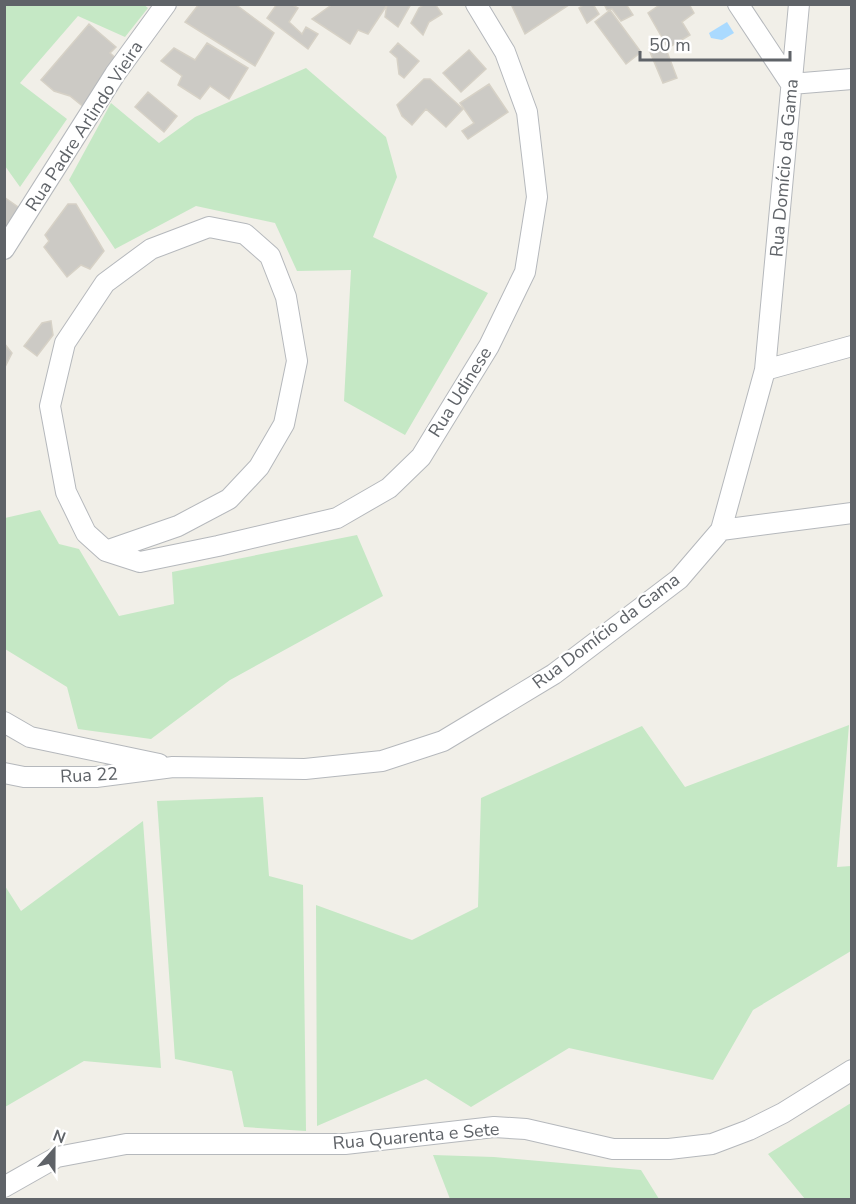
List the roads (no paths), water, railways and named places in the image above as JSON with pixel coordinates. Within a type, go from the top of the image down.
[{"type":"street","name":"Rua Padre Arlindo Vieira","points":[[4,249],[115,74],[166,4]]},
{"type":"street","name":"Rua Udinese","points":[[106,551],[178,526],[229,499],[259,467],[284,424],[297,361],[286,297],[270,256],[244,234],[209,227],[152,249],[105,283],[65,343],[50,406],[66,492],[86,532],[106,551],[140,562],[337,518],[389,489],[421,457],[489,346],[525,272],[537,197],[527,112],[506,52],[476,4]]},
{"type":"street","points":[[738,4],[792,84],[852,79]]},
{"type":"street","name":"Rua Domício da Gama","points":[[173,767],[305,769],[382,761],[443,741],[554,674],[679,579],[721,530],[765,370],[799,4]]},
{"type":"street","points":[[765,370],[852,346]]},
{"type":"street","points":[[721,530],[852,513]]},
{"type":"street","points":[[4,722],[30,737],[173,767]]},
{"type":"street","name":"Rua 22","points":[[4,773],[24,777],[96,777],[173,767]]},
{"type":"street","name":"Rua Quarenta e Sete","points":[[4,1187],[57,1157],[126,1144],[345,1144],[495,1127],[526,1129],[613,1149],[669,1149],[712,1144],[749,1130],[783,1113],[852,1070]]},
{"type":"water","points":[[727,22],[734,33],[722,40],[711,38],[709,33]]}]
